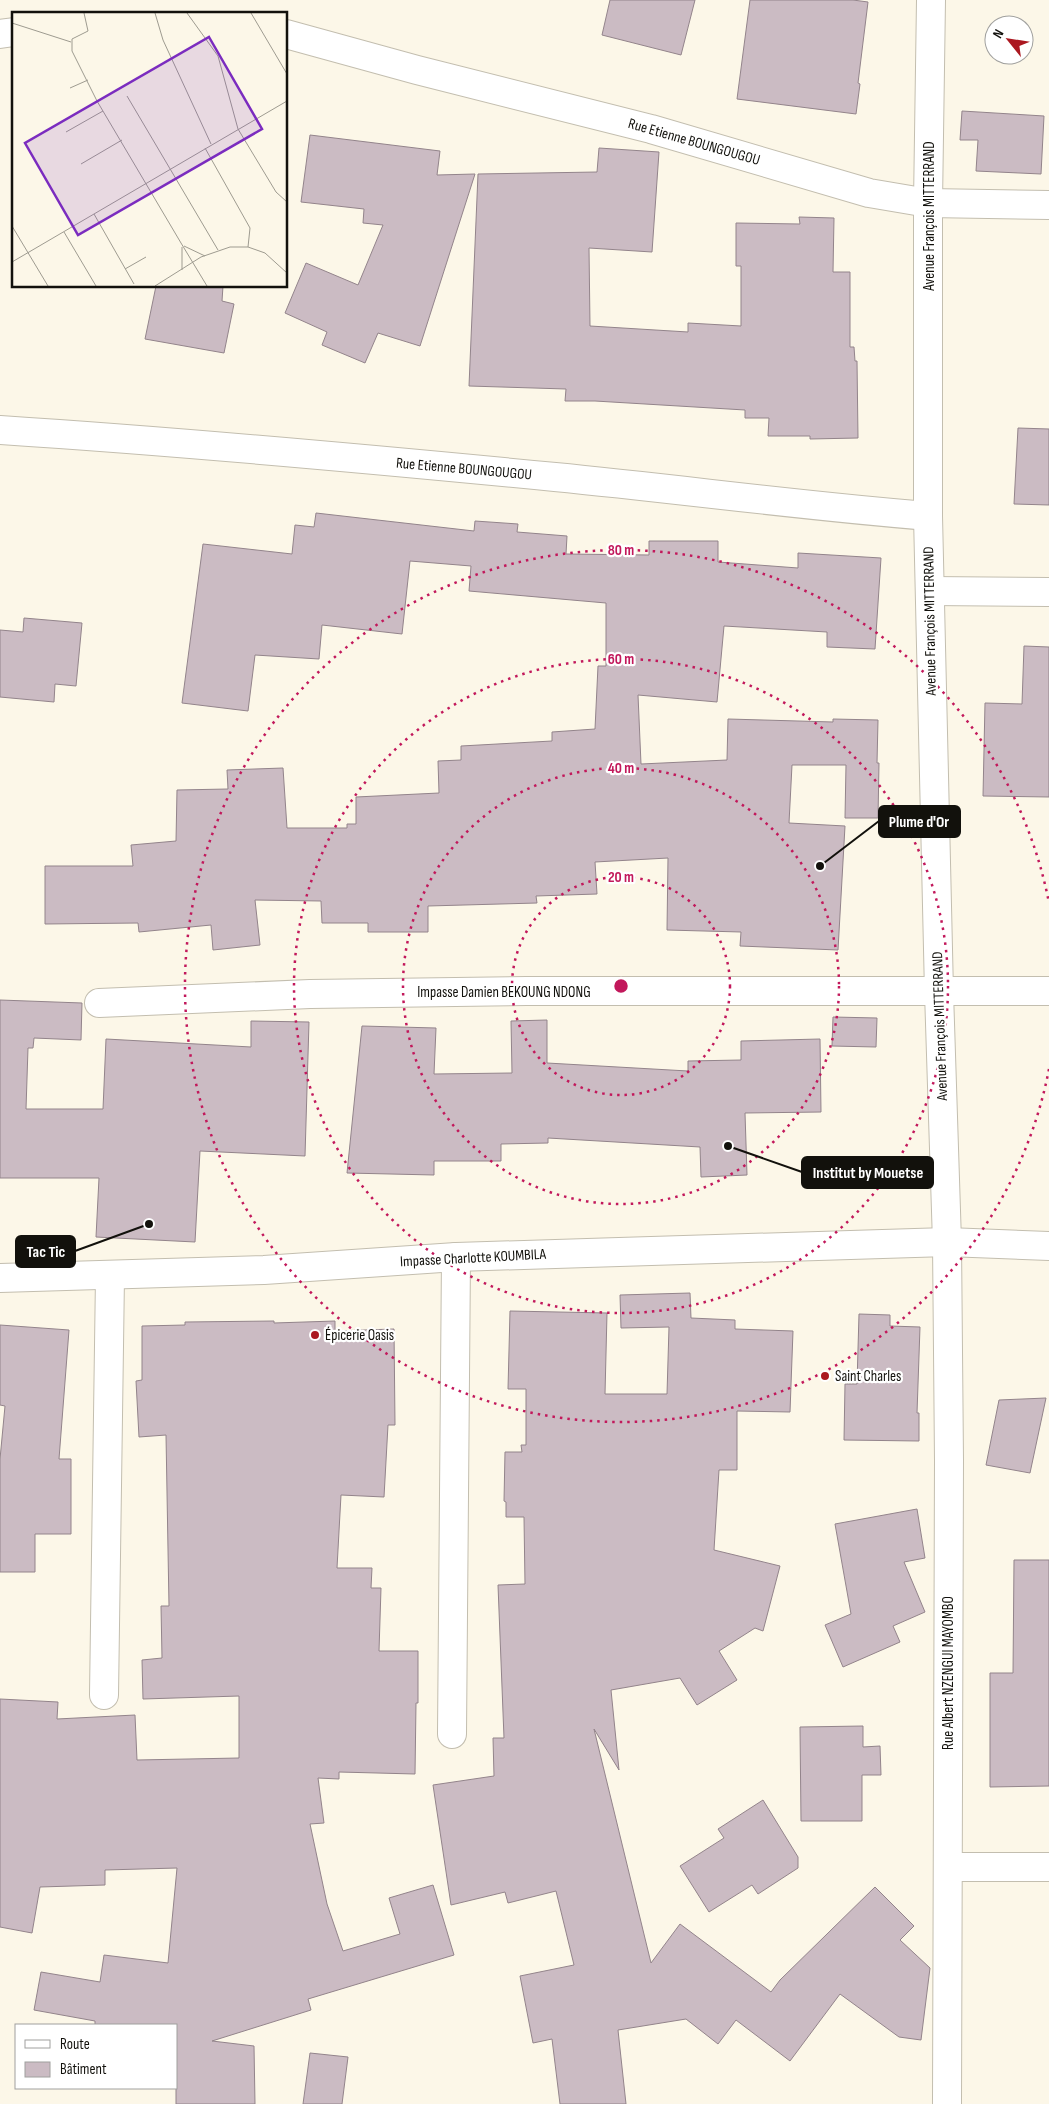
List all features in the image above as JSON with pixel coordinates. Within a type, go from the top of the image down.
[{"type":"street","name":"Avenue François MITTERRAND","points":[[931,0],[928,203],[928,516],[947,1242]]},
{"type":"street","name":"Rue Etienne BOUNGOUGOU","points":[[288,35],[417,70],[651,129],[869,193],[928,203],[1049,205]]},
{"type":"street","name":"Rue Etienne BOUNGOUGOU","points":[[0,430],[232,447],[566,478],[818,507],[928,516]]},
{"type":"street","points":[[930,591],[1049,592]]},
{"type":"street","name":"Impasse Damien BEKOUNG NDONG","points":[[99,1003],[310,994],[528,991],[1049,991]]},
{"type":"street","name":"Impasse Charlotte KOUMBILA","points":[[0,1278],[264,1270],[456,1257],[947,1242],[1049,1246]]},
{"type":"street","name":"Rue Albert NZENGUI MAYOMBO","points":[[946,2104],[949,1460],[947,1242]]},
{"type":"street","points":[[452,1734],[456,1257]]},
{"type":"street","points":[[104,1695],[110,1276]]},
{"type":"street","points":[[948,1867],[1049,1867]]},
{"type":"building","points":[[610,0],[695,0],[681,55],[602,35]]},
{"type":"building","points":[[750,0],[853,0],[868,2],[856,114],[737,99]]},
{"type":"building","points":[[962,111],[1044,116],[1041,174],[976,171],[978,140],[960,140]]},
{"type":"building","points":[[310,135],[440,151],[437,175],[475,174],[420,346],[378,333],[365,363],[322,345],[327,332],[285,313],[306,263],[358,285],[383,225],[363,223],[364,209],[301,202]]},
{"type":"building","points":[[599,148],[659,152],[652,252],[589,248],[590,326],[688,332],[688,323],[741,326],[741,266],[736,266],[736,223],[800,224],[799,217],[834,218],[833,272],[850,272],[850,347],[854,347],[855,361],[857,361],[858,438],[810,439],[810,436],[768,436],[769,418],[745,418],[745,410],[565,401],[566,389],[469,386],[478,174],[597,172]]},
{"type":"building","points":[[156,288],[223,288],[222,301],[234,304],[224,353],[145,339]]},
{"type":"building","points":[[1018,428],[1049,429],[1049,505],[1014,504]]},
{"type":"building","points":[[316,513],[474,531],[475,521],[518,524],[517,532],[567,536],[566,554],[649,555],[649,541],[718,541],[718,562],[798,568],[798,553],[881,558],[875,649],[827,647],[827,632],[724,626],[717,702],[638,695],[641,764],[727,760],[728,719],[833,722],[833,719],[878,720],[878,818],[845,818],[846,765],[792,765],[789,823],[845,826],[838,950],[740,946],[741,932],[667,930],[668,858],[595,862],[597,894],[536,896],[537,903],[428,906],[428,932],[368,932],[368,923],[322,923],[321,901],[255,900],[260,945],[213,950],[211,925],[139,932],[138,923],[45,924],[45,866],[133,866],[131,845],[176,841],[177,790],[228,789],[227,770],[283,768],[287,828],[347,828],[347,824],[356,824],[356,797],[439,793],[438,761],[461,760],[461,746],[552,741],[552,732],[595,729],[598,666],[606,666],[606,603],[469,591],[471,566],[410,561],[402,634],[322,625],[319,659],[255,655],[248,711],[182,703],[203,544],[292,554],[295,525],[314,527]]},
{"type":"building","points":[[24,618],[82,623],[76,686],[55,684],[54,702],[0,697],[0,630],[23,632]]},
{"type":"building","points":[[1024,646],[1049,647],[1049,797],[983,796],[985,703],[1022,704]]},
{"type":"building","points":[[0,1000],[82,1003],[81,1040],[34,1038],[33,1048],[28,1048],[26,1109],[103,1109],[106,1039],[251,1047],[251,1021],[309,1022],[305,1156],[200,1151],[195,1242],[96,1237],[99,1178],[0,1178]]},
{"type":"building","points":[[833,1017],[877,1018],[876,1047],[832,1046]]},
{"type":"building","points":[[547,1020],[547,1063],[688,1071],[688,1061],[741,1060],[741,1041],[820,1039],[821,1112],[745,1113],[747,1175],[701,1177],[700,1147],[548,1138],[548,1143],[501,1144],[501,1161],[434,1161],[434,1175],[347,1173],[362,1026],[436,1028],[434,1074],[512,1073],[511,1021]]},
{"type":"building","points":[[690,1293],[691,1318],[735,1320],[735,1329],[793,1331],[790,1412],[737,1411],[737,1470],[719,1470],[714,1550],[780,1566],[763,1631],[755,1628],[719,1651],[737,1680],[697,1705],[680,1678],[611,1690],[619,1770],[594,1729],[651,1963],[680,1924],[771,1992],[780,1980],[875,1887],[914,1926],[900,1940],[930,1968],[921,2040],[899,2037],[840,1994],[790,2061],[736,2020],[718,2044],[686,2019],[618,2030],[626,2104],[560,2104],[552,2039],[533,2043],[520,1976],[574,1965],[556,1891],[508,1903],[505,1892],[451,1905],[433,1785],[494,1776],[493,1738],[504,1738],[498,1585],[525,1584],[524,1517],[506,1517],[506,1502],[504,1501],[505,1452],[522,1452],[521,1445],[526,1445],[526,1389],[508,1389],[510,1311],[607,1313],[605,1394],[667,1394],[669,1327],[621,1328],[620,1295]]},
{"type":"building","points":[[859,1314],[890,1315],[890,1326],[920,1327],[917,1413],[919,1413],[919,1441],[844,1440],[845,1384],[857,1384]]},
{"type":"building","points":[[274,1321],[274,1323],[335,1321],[335,1331],[394,1329],[395,1425],[388,1425],[384,1497],[341,1495],[337,1568],[372,1568],[371,1588],[381,1588],[379,1651],[418,1651],[415,1774],[339,1772],[339,1779],[318,1778],[324,1823],[310,1824],[327,1904],[343,1951],[400,1934],[389,1898],[433,1885],[454,1955],[308,1999],[311,2010],[212,2041],[254,2046],[255,2104],[176,2104],[176,2089],[178,2089],[178,2024],[95,2024],[95,2021],[34,2010],[41,1972],[100,1982],[104,1955],[168,1963],[177,1868],[105,1870],[105,1885],[40,1887],[32,1933],[0,1927],[0,1699],[58,1702],[57,1719],[135,1715],[137,1760],[239,1758],[239,1696],[143,1699],[142,1660],[162,1658],[161,1606],[169,1606],[166,1435],[139,1437],[136,1381],[142,1380],[142,1326],[185,1325],[185,1322]]},
{"type":"building","points":[[0,1325],[69,1330],[59,1459],[71,1459],[71,1534],[35,1534],[35,1572],[0,1572],[0,1459],[5,1406],[0,1405]]},
{"type":"building","points":[[1046,1398],[1030,1473],[986,1465],[999,1400]]},
{"type":"building","points":[[917,1509],[925,1558],[904,1562],[925,1612],[893,1626],[900,1642],[843,1667],[825,1625],[851,1614],[835,1524]]},
{"type":"building","points":[[1014,1560],[1049,1560],[1049,1786],[990,1787],[990,1673],[1013,1673]]},
{"type":"building","points":[[863,1726],[863,1747],[880,1746],[881,1775],[862,1775],[862,1821],[801,1821],[800,1727]]},
{"type":"building","points":[[763,1800],[798,1857],[798,1868],[758,1894],[752,1885],[709,1912],[680,1866],[724,1838],[718,1829]]},
{"type":"building","points":[[310,2053],[348,2057],[342,2104],[303,2104]]},
{"type":"place","name":"Plume d'Or","points":[[820,866]]},
{"type":"place","name":"Institut by Mouetse","points":[[728,1146]]},
{"type":"place","name":"Tac Tic","points":[[149,1224]]},
{"type":"place","name":"Épicerie Oasis","points":[[315,1335]]},
{"type":"place","name":"Saint Charles","points":[[825,1376]]}]
